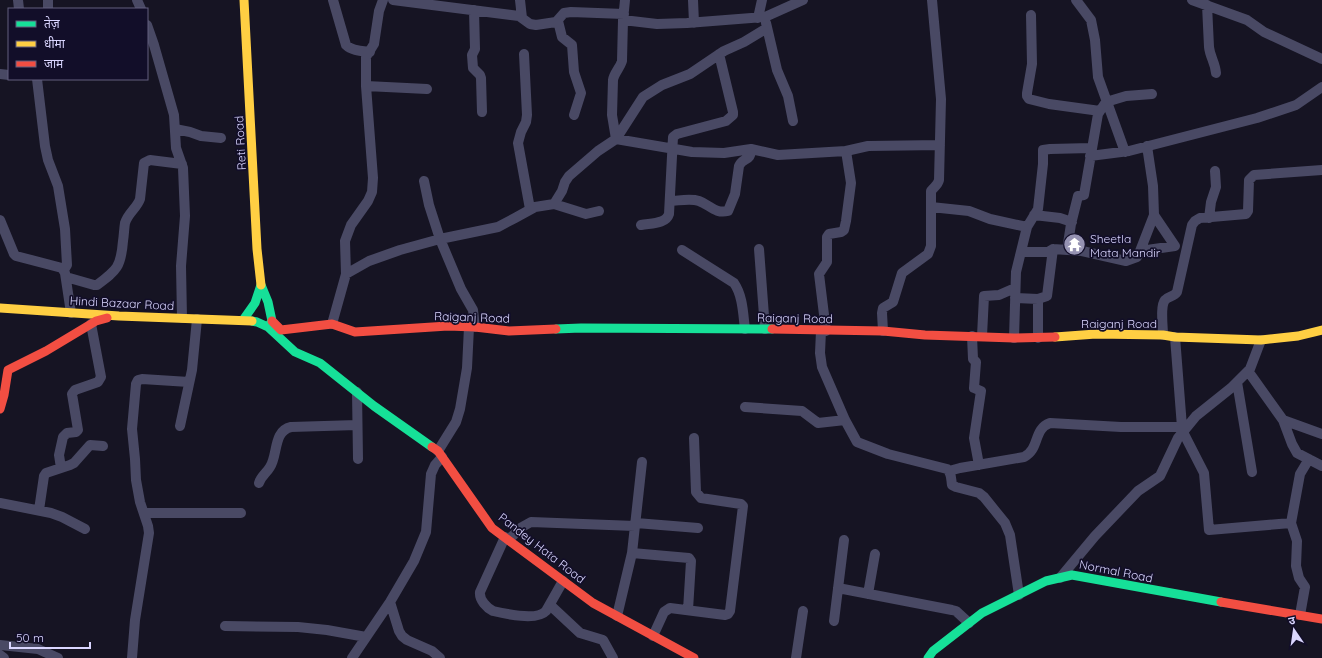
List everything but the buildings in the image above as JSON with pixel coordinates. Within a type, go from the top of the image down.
[{"type":"main road","name":"Reti Road","points":[[244,0],[257,249],[261,285]]},
{"type":"main road","points":[[243,320],[255,303],[261,285]]},
{"type":"main road","points":[[261,285],[268,302],[270,324]]},
{"type":"main road","name":"Hindi Bazaar Road","points":[[0,308],[119,316],[243,320],[270,324]]},
{"type":"main road","points":[[0,409],[4,395],[4,370],[46,352],[96,320],[119,316]]},
{"type":"main road","name":"Raiganj Road","points":[[270,324],[281,330],[332,324],[355,332],[448,326],[509,331],[581,328],[765,329],[883,331],[925,335],[1014,338],[1096,334],[1164,335],[1175,337],[1261,340],[1298,336],[1322,330]]},
{"type":"main road","name":"Pandey Hata Road","points":[[270,324],[295,352],[320,363],[374,406],[440,454],[492,528],[593,603],[694,658]]},
{"type":"main road","name":"Normal Road","points":[[928,658],[932,651],[982,613],[1046,581],[1072,575],[1229,604],[1322,618]]},
{"type":"street","points":[[333,0],[346,45],[349,48],[370,52]]},
{"type":"street","points":[[332,324],[346,274],[345,241],[347,232],[368,201],[372,192],[373,178],[366,86],[366,57],[374,44],[379,12],[383,0]]},
{"type":"street","points":[[393,0],[519,16],[530,24],[536,25],[558,21],[564,13],[571,12],[623,17],[657,24],[762,18],[803,0]]},
{"type":"street","points":[[520,0],[522,18]]},
{"type":"street","points":[[616,139],[612,115],[613,77],[622,60],[625,0]]},
{"type":"street","points":[[693,0],[694,23]]},
{"type":"street","points":[[762,0],[762,18],[767,28],[777,70],[788,96],[793,121]]},
{"type":"street","points":[[883,331],[883,308],[893,302],[902,273],[928,254],[931,246],[932,191],[938,184],[939,180],[941,99],[932,0]]},
{"type":"street","points":[[1076,0],[1091,20],[1095,40],[1098,77],[1106,102],[1126,152]]},
{"type":"street","points":[[1192,0],[1205,3],[1247,20],[1264,32],[1322,59]]},
{"type":"street","points":[[1205,3],[1208,47],[1214,61],[1216,73]]},
{"type":"street","points":[[474,10],[475,48],[472,58],[473,68],[480,74],[481,78],[482,112]]},
{"type":"street","points":[[1031,16],[1032,64],[1027,93],[1029,99],[1049,104],[1100,111]]},
{"type":"street","points":[[558,21],[562,37],[572,44],[574,72],[581,93],[574,115]]},
{"type":"street","points":[[554,204],[569,176],[598,151],[616,139],[643,97],[662,85],[690,74],[719,54],[744,42],[767,28]]},
{"type":"street","points":[[148,30],[151,45],[174,115],[176,148],[183,168],[185,216],[181,266],[182,318]]},
{"type":"street","points":[[524,54],[527,115],[518,143],[530,209]]},
{"type":"street","points":[[641,225],[664,221],[668,218],[673,149],[672,139],[677,134],[726,120],[733,115],[719,54]]},
{"type":"street","points":[[37,80],[45,146],[48,160],[58,186],[65,229],[67,265],[65,274]]},
{"type":"street","points":[[366,86],[427,89]]},
{"type":"street","points":[[1014,338],[1016,272],[1027,227],[1038,209],[1043,150],[1126,152],[1257,118],[1296,105],[1322,87]]},
{"type":"street","points":[[1067,250],[1078,196],[1084,194],[1098,114],[1106,102],[1126,96],[1152,94]]},
{"type":"street","points":[[175,129],[201,136],[221,138]]},
{"type":"street","points":[[616,139],[692,152],[724,153],[751,150],[778,155],[846,151],[868,146],[940,145]]},
{"type":"street","points":[[1021,252],[1048,252],[1053,249],[1082,251],[1126,261],[1137,257],[1154,215],[1153,186],[1147,146]]},
{"type":"street","points":[[670,201],[695,200],[702,202],[715,210],[724,212],[728,211],[735,194],[739,166],[749,157],[751,150]]},
{"type":"street","points":[[846,151],[851,183],[846,221],[844,230],[829,234],[827,237],[826,262],[820,274],[823,331],[820,353],[822,367],[845,420],[857,442],[888,454],[947,469],[949,471],[1024,457],[1034,448],[1039,431],[1042,427],[1050,423],[1184,429]]},
{"type":"street","points":[[65,274],[94,285],[111,274],[121,261],[127,217],[138,204],[140,199],[144,163],[150,160],[182,164]]},
{"type":"street","points":[[1164,335],[1162,306],[1167,298],[1175,295],[1177,292],[1192,226],[1195,221],[1200,218],[1246,214],[1248,211],[1249,180],[1254,174],[1322,170]]},
{"type":"street","points":[[1209,218],[1211,202],[1216,187],[1215,171]]},
{"type":"street","points":[[352,658],[390,602],[414,561],[426,532],[431,474],[456,422],[460,409],[472,327],[473,310],[461,289],[440,239],[429,205],[424,181]]},
{"type":"street","points":[[346,274],[369,261],[400,250],[498,226],[535,206],[554,204],[586,214],[599,211]]},
{"type":"street","points":[[931,207],[970,211],[990,219],[1027,227]]},
{"type":"street","points":[[1034,215],[1060,218],[1072,222]]},
{"type":"street","points":[[1154,215],[1175,246]]},
{"type":"street","points":[[0,220],[3,236],[16,256],[62,268],[65,274],[71,313]]},
{"type":"street","points":[[1140,251],[1175,246],[1188,246]]},
{"type":"street","points":[[759,249],[765,329]]},
{"type":"street","points":[[979,465],[974,438],[981,391],[974,388],[976,362],[973,359],[984,296],[1015,293],[1038,299],[1047,296],[1053,249]]},
{"type":"street","points":[[682,250],[734,284],[738,289],[741,298],[745,329]]},
{"type":"street","points":[[1038,299],[1038,338]]},
{"type":"street","points":[[180,426],[194,358],[197,319]]},
{"type":"street","points":[[61,468],[59,455],[64,437],[67,433],[76,432],[78,430],[72,394],[75,390],[98,382],[101,377],[90,324]]},
{"type":"street","points":[[1175,337],[1184,429],[1204,473],[1209,530],[1291,523]]},
{"type":"street","points":[[1060,578],[1095,536],[1138,491],[1160,476],[1178,438],[1184,429],[1196,416],[1237,382],[1250,369],[1261,340]]},
{"type":"street","points":[[1248,371],[1283,420],[1297,453],[1322,466]]},
{"type":"street","points":[[132,658],[135,620],[149,533],[140,502],[136,480],[132,430],[136,384],[138,380],[142,379],[190,382]]},
{"type":"street","points":[[1237,382],[1252,472]]},
{"type":"street","points":[[357,392],[358,459]]},
{"type":"street","points":[[745,407],[802,411],[818,423],[845,420]]},
{"type":"street","points":[[1283,420],[1322,434]]},
{"type":"street","points":[[259,484],[260,478],[270,467],[282,431],[286,428],[357,425]]},
{"type":"street","points":[[653,636],[666,609],[670,608],[725,615],[730,611],[744,509],[741,504],[700,498],[698,496],[696,492],[694,438]]},
{"type":"street","points":[[39,510],[44,476],[48,471],[74,463],[90,445],[103,446]]},
{"type":"street","points":[[1300,615],[1305,587],[1299,578],[1296,566],[1297,541],[1291,523],[1300,474],[1308,459]]},
{"type":"street","points":[[617,616],[632,553],[642,462]]},
{"type":"street","points":[[949,471],[952,486],[980,493],[1005,523],[1010,535],[1019,595]]},
{"type":"street","points":[[0,502],[56,515],[85,529]]},
{"type":"street","points":[[144,513],[241,513]]},
{"type":"street","points":[[563,581],[550,605],[540,616],[518,616],[493,611],[479,596],[507,539],[531,522],[635,524],[698,528]]},
{"type":"street","points":[[834,621],[844,540]]},
{"type":"street","points":[[632,553],[689,558],[692,560],[688,610]]},
{"type":"street","points":[[868,594],[875,554]]},
{"type":"street","points":[[838,588],[956,611],[969,623]]},
{"type":"street","points":[[390,602],[402,636],[407,640],[432,651],[440,658]]},
{"type":"street","points":[[550,605],[580,633],[603,640],[613,658]]},
{"type":"street","points":[[796,658],[803,611]]},
{"type":"street","points":[[226,626],[312,628],[366,637]]},
{"type":"street","points":[[0,646],[38,649],[58,658]]},
{"type":"street","points":[[0,655],[4,658]]},
{"type":"traffic: fast","points":[[243,320],[255,303],[261,285],[268,302],[272,321],[268,327],[252,321]]},
{"type":"traffic: fast","points":[[268,327],[295,352],[320,363],[374,406],[432,447]]},
{"type":"traffic: fast","points":[[556,329],[772,329]]},
{"type":"traffic: fast","points":[[928,658],[933,651],[982,613],[1046,581],[1072,575],[1221,602]]},
{"type":"traffic: slow","points":[[244,0],[257,249],[261,285]]},
{"type":"traffic: slow","points":[[0,308],[119,316],[252,321]]},
{"type":"traffic: slow","points":[[1055,337],[1096,334],[1163,335],[1175,337],[1261,340],[1298,336],[1322,330]]},
{"type":"traffic: jam","points":[[0,409],[8,370],[46,351],[96,321],[107,318]]},
{"type":"traffic: jam","points":[[272,321],[281,330],[332,324],[355,332],[448,326],[475,327],[509,331],[556,329]]},
{"type":"traffic: jam","points":[[772,329],[883,331],[925,335],[1014,338],[1055,337]]},
{"type":"traffic: jam","points":[[432,447],[438,451],[492,528],[593,603],[694,658]]},
{"type":"traffic: jam","points":[[1221,602],[1322,619]]},
{"type":"place","name":"Sheetla Mata Mandir","points":[[1074,245]]}]
